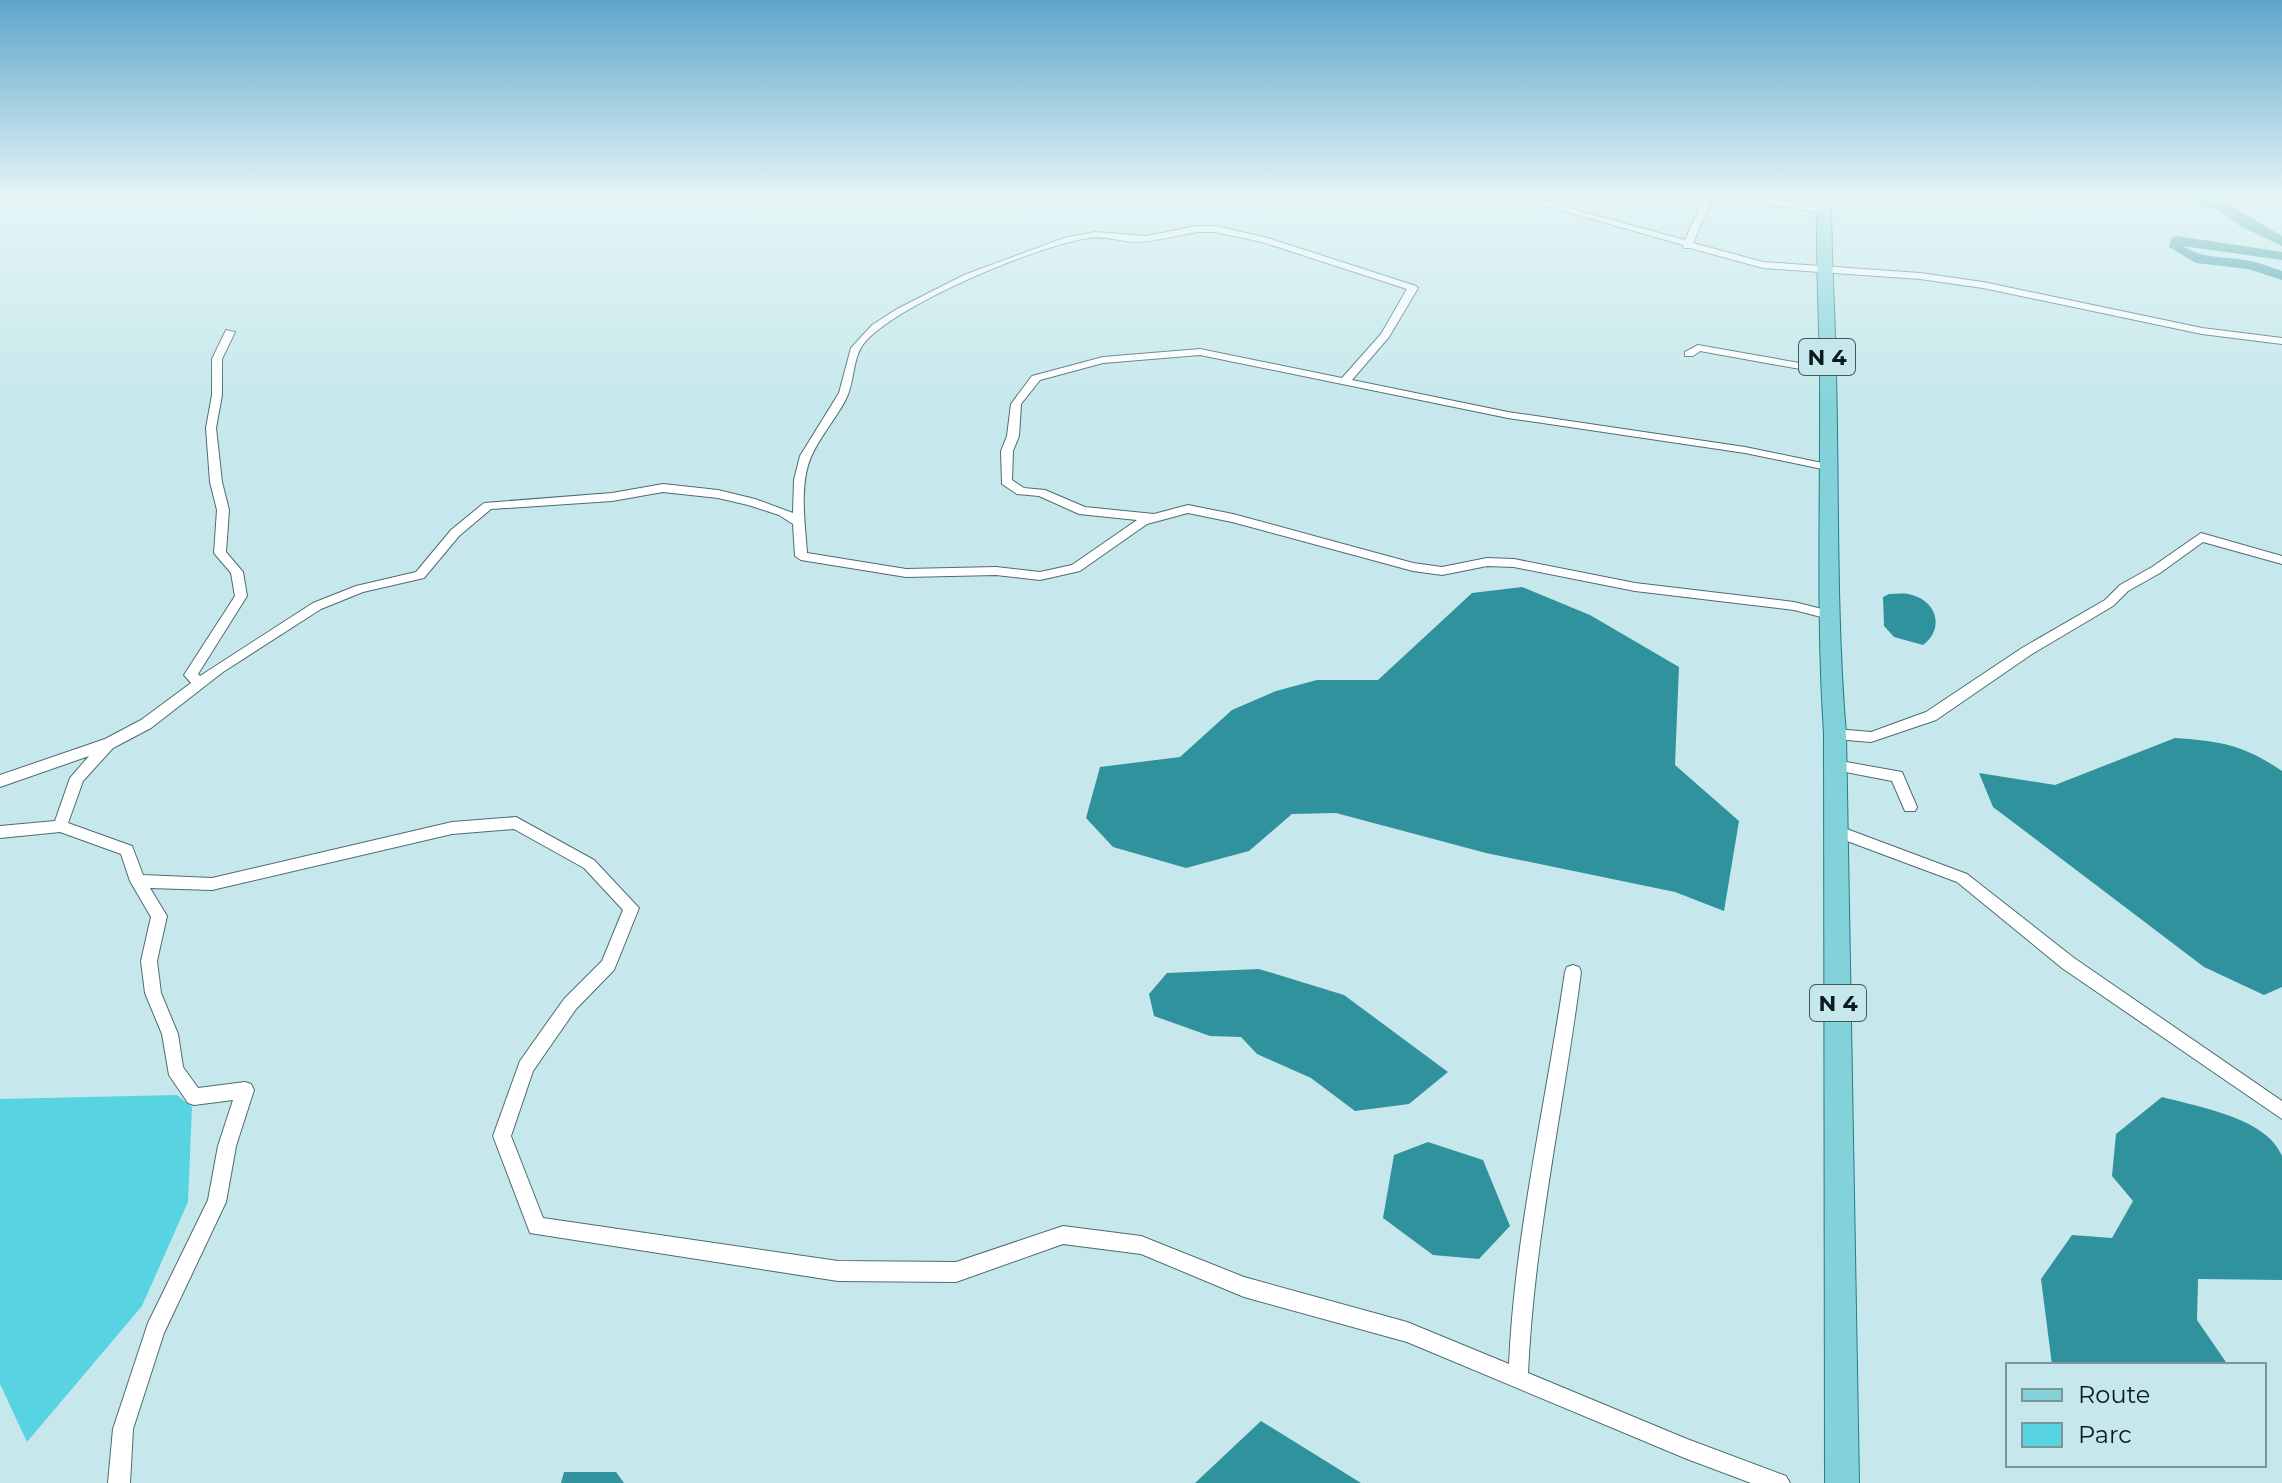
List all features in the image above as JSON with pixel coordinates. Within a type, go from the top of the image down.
[{"type":"main road","name":"N 4","points":[[1823,268],[1828,371],[1829,615],[1835,734],[1842,1483]]},
{"type":"street","points":[[997,265],[928,295],[883,322],[860,341],[845,390],[806,456],[801,476],[801,556],[906,573],[996,571],[1040,576],[1076,568],[1143,521],[1188,509],[1233,518],[1413,567],[1442,571],[1487,562],[1514,563],[1635,587],[1794,606],[1829,615]]},
{"type":"street","points":[[1342,265],[1413,288],[1385,335],[1344,382]]},
{"type":"street","points":[[1765,265],[1793,269],[1823,268],[1983,285],[2202,331],[2282,341]]},
{"type":"street","points":[[199,682],[191,675],[241,596],[237,572],[220,553],[223,510],[216,482],[211,428],[217,395],[217,359],[230,332]]},
{"type":"street","points":[[1689,354],[1698,348],[1828,371]]},
{"type":"street","points":[[1154,518],[1083,511],[1041,493],[1021,491],[1006,481],[1007,451],[1013,436],[1016,404],[1036,378],[1103,360],[1200,352],[1238,357],[1279,370],[1508,415],[1745,450],[1827,467]]},
{"type":"street","points":[[0,781],[108,744],[146,724],[199,682],[317,606],[360,589],[420,575],[455,533],[488,506],[612,497],[663,488],[718,494],[751,502],[783,512],[799,522]]},
{"type":"street","points":[[1835,734],[1871,737],[1931,716],[2027,651],[2109,603],[2124,588],[2156,570],[2201,537],[2282,560]]},
{"type":"street","points":[[60,826],[77,778],[108,744]]},
{"type":"street","points":[[1835,765],[1897,776],[1910,807]]},
{"type":"street","points":[[138,881],[212,884],[452,828],[516,823],[589,864],[631,908],[608,965],[570,1004],[526,1067],[502,1136],[537,1226],[838,1271],[956,1272],[1063,1235],[1141,1245],[1244,1287],[1407,1332],[1779,1483]]},
{"type":"street","points":[[0,832],[60,826],[127,850],[138,881],[159,916],[149,961],[153,993],[170,1034],[175,1069],[194,1097],[245,1090],[227,1146],[217,1202],[155,1330],[123,1429],[119,1483]]},
{"type":"street","points":[[1836,831],[1962,878],[2068,963],[2282,1111]]},
{"type":"street","points":[[1518,1379],[1519,1316],[1551,1096],[1564,1049],[1573,972]]},
{"type":"green space","points":[[177,1095],[192,1107],[188,1202],[142,1306],[27,1442],[0,1384],[0,1099]]},
{"type":"shaded area","points":[[1522,587],[1590,615],[1679,667],[1675,765],[1739,821],[1724,911],[1675,892],[1486,853],[1336,813],[1292,814],[1249,851],[1186,868],[1113,847],[1086,818],[1100,767],[1180,757],[1232,710],[1276,691],[1317,680],[1378,680],[1472,593]]},
{"type":"shaded area","points":[[1889,594],[1918,597],[1931,608],[1936,623],[1930,638],[1923,645],[1894,637],[1884,626],[1883,597]]},
{"type":"shaded area","points":[[2175,738],[2231,746],[2256,755],[2282,771],[2282,987],[2264,995],[2204,967],[1993,807],[1979,773],[2055,785]]},
{"type":"shaded area","points":[[1259,969],[1344,995],[1448,1072],[1409,1104],[1355,1111],[1311,1078],[1257,1054],[1241,1037],[1210,1036],[1154,1016],[1149,994],[1167,973]]},
{"type":"shaded area","points":[[2162,1097],[2247,1123],[2274,1143],[2282,1156],[2282,1280],[2198,1279],[2197,1320],[2227,1363],[2052,1363],[2041,1279],[2072,1235],[2112,1238],[2133,1201],[2112,1176],[2116,1134]]},
{"type":"shaded area","points":[[1428,1142],[1483,1160],[1510,1226],[1479,1259],[1433,1255],[1383,1218],[1394,1155]]},
{"type":"shaded area","points":[[1261,1421],[1361,1483],[1195,1483]]},
{"type":"shaded area","points":[[564,1472],[616,1472],[624,1483],[561,1483]]},
{"type":"waterway","points":[[2250,265],[2282,276]]}]
